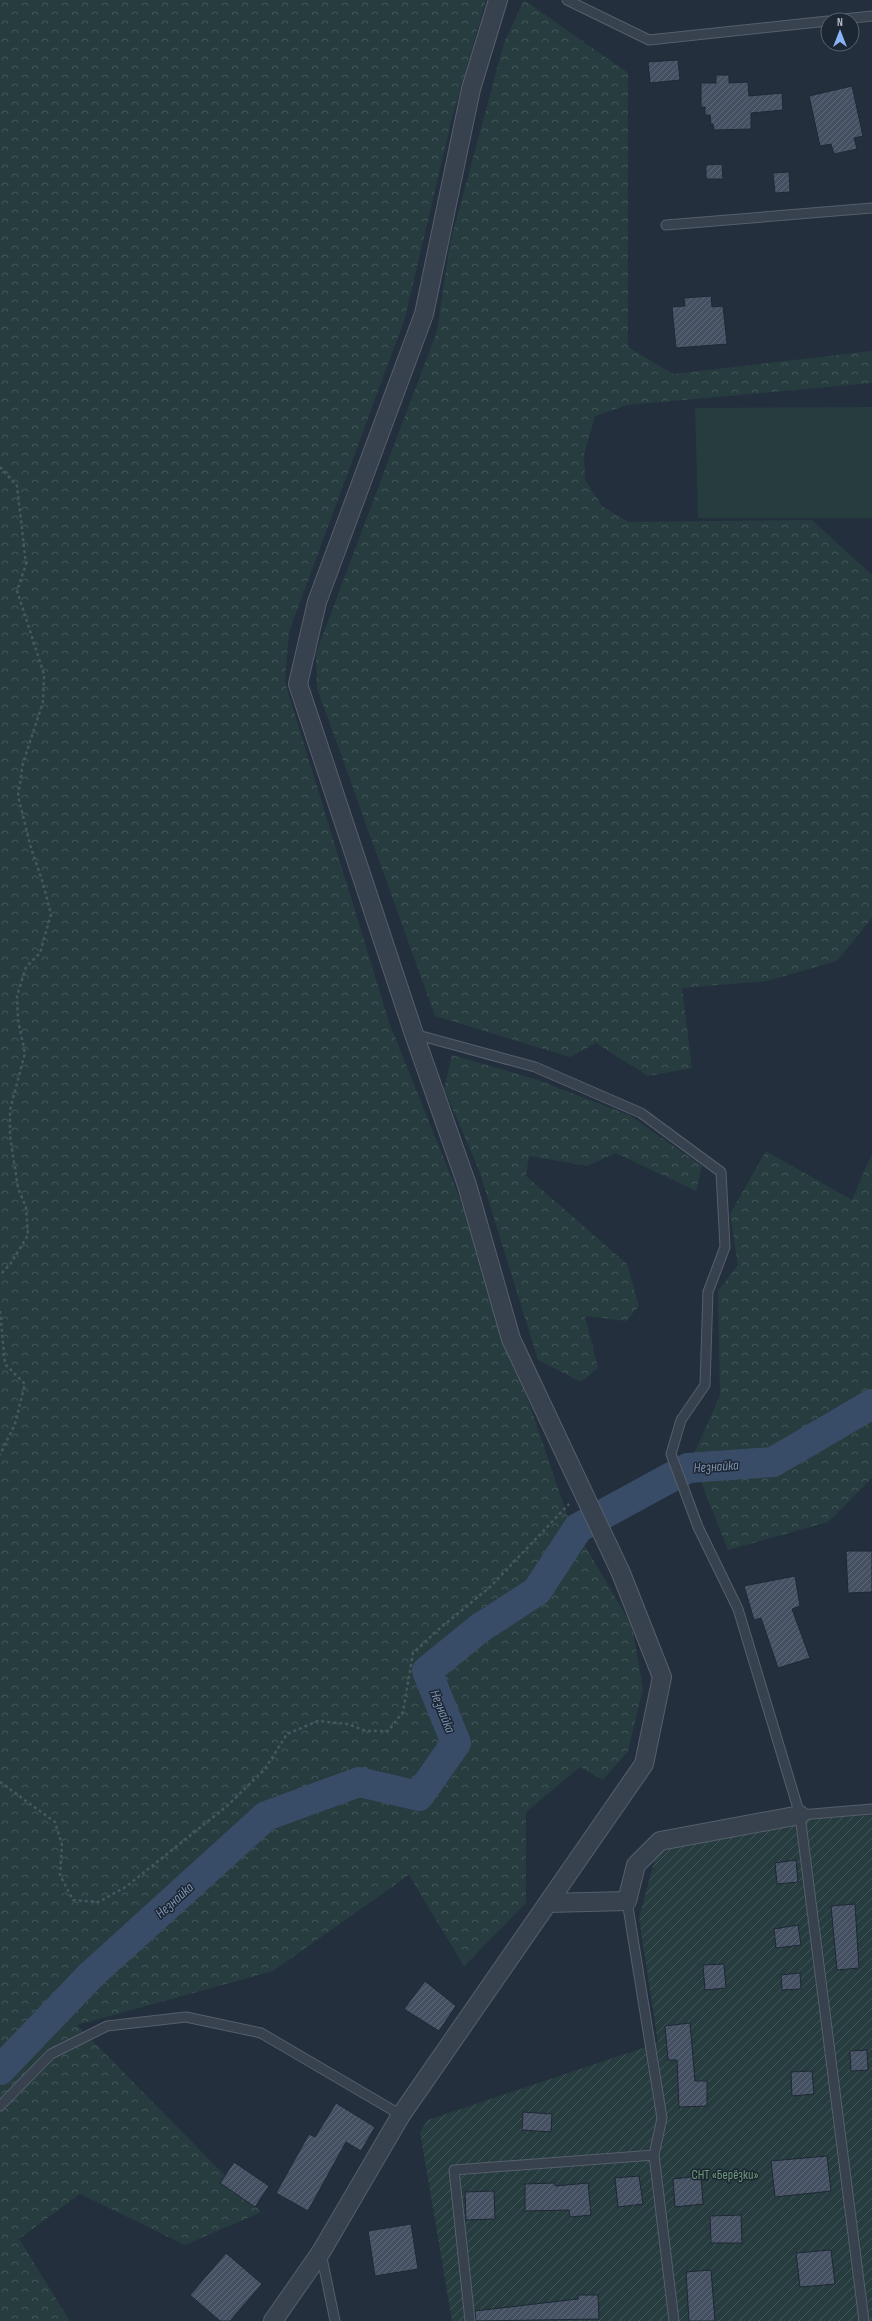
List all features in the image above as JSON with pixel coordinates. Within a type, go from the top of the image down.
[{"type":"street","points":[[273,2321],[321,2252],[401,2115],[644,1764],[662,1677],[621,1573],[511,1339],[467,1186],[414,1034],[298,684],[317,602],[424,314],[471,90],[498,0]]},
{"type":"street","points":[[548,1904],[627,1901],[636,1866],[660,1841],[800,1815]]},
{"type":"lane","points":[[567,0],[649,40],[820,22]]},
{"type":"lane","points":[[860,17],[872,16]]},
{"type":"lane","points":[[666,225],[872,208]]},
{"type":"lane","points":[[414,1034],[535,1067],[641,1112],[721,1172],[725,1247],[708,1292],[705,1385],[681,1420],[671,1454],[698,1527],[738,1609],[800,1815],[864,2321]]},
{"type":"lane","points":[[800,1815],[872,1809]]},
{"type":"lane","points":[[627,1901],[662,2118],[654,2155],[674,2321]]},
{"type":"lane","points":[[0,2106],[51,2054],[107,2026],[186,2017],[261,2033],[401,2115]]},
{"type":"lane","points":[[470,2321],[454,2170],[654,2155]]},
{"type":"lane","points":[[321,2252],[335,2321]]},
{"type":"path","points":[[0,467],[17,486],[26,564],[17,591],[44,674],[43,702],[23,763],[18,796],[31,848],[42,880],[51,914],[40,952],[26,967],[17,996],[18,1020],[25,1053],[10,1110],[10,1136],[18,1188],[26,1207],[28,1235],[11,1263],[0,1275]]},
{"type":"path","points":[[0,1311],[5,1364],[25,1384],[15,1424],[0,1455]]},
{"type":"path","points":[[0,1782],[55,1822],[62,1845],[60,1875],[73,1900],[99,1902],[127,1886],[227,1806],[265,1769],[287,1734],[318,1721],[348,1724],[366,1731],[388,1731],[403,1712],[413,1653],[439,1629],[490,1587],[542,1534],[582,1490]]},
{"type":"green space","points":[[0,0],[486,0],[452,118],[405,318],[289,632],[285,682],[389,1022],[460,1199],[567,1515],[632,1626],[643,1689],[628,1751],[603,1780],[580,1767],[526,1812],[526,1903],[464,1966],[409,1875],[273,1971],[77,2025],[261,2212],[185,2245],[80,2194],[19,2239],[70,2321],[0,2321]]},
{"type":"green space","points":[[524,0],[628,73],[628,347],[673,374],[872,351],[872,383],[627,405],[595,416],[584,455],[585,480],[602,506],[628,522],[812,520],[872,575],[872,918],[837,961],[767,981],[682,988],[692,1068],[648,1076],[596,1043],[570,1057],[435,1016],[317,688],[316,653],[437,331],[450,243],[504,43]]},
{"type":"green space","points":[[872,407],[872,518],[698,518],[695,408]]},
{"type":"green space","points":[[452,1055],[538,1080],[629,1115],[702,1166],[696,1191],[616,1153],[587,1166],[529,1156],[526,1176],[627,1264],[639,1306],[626,1321],[585,1316],[598,1368],[581,1382],[538,1360],[479,1170],[444,1089]]},
{"type":"green space","points":[[766,1151],[852,1200],[872,1153],[872,1478],[828,1522],[728,1550],[692,1459],[720,1395],[718,1291],[738,1265],[730,1214]]},
{"type":"green space","name":"СНТ «Берёзки»","points":[[872,1815],[872,2321],[452,2321],[420,2132],[428,2120],[658,2043],[639,1918],[657,1851],[809,1819]]},
{"type":"building","points":[[678,60],[680,80],[650,83],[648,62]]},
{"type":"building","points":[[716,75],[729,75],[729,83],[748,82],[749,96],[782,93],[783,110],[751,113],[751,129],[714,130],[713,124],[711,124],[710,115],[705,115],[705,107],[701,107],[701,83],[716,83]]},
{"type":"building","points":[[852,86],[863,136],[854,138],[857,149],[834,154],[831,144],[820,146],[809,96]]},
{"type":"building","points":[[722,164],[723,179],[706,179],[706,165]]},
{"type":"building","points":[[789,172],[790,192],[775,193],[773,173]]},
{"type":"building","points":[[711,296],[712,307],[723,306],[727,344],[676,348],[672,307],[685,306],[684,298]]},
{"type":"building","points":[[846,1551],[872,1551],[872,1592],[848,1593]]},
{"type":"building","points":[[795,1576],[800,1606],[792,1609],[810,1658],[778,1668],[761,1618],[754,1620],[744,1586]]},
{"type":"building","points":[[796,1860],[798,1882],[777,1884],[775,1863]]},
{"type":"building","points":[[855,1904],[859,1968],[837,1970],[831,1906]]},
{"type":"building","points":[[798,1925],[801,1945],[776,1948],[774,1929]]},
{"type":"building","points":[[724,1964],[726,1988],[705,1990],[703,1965]]},
{"type":"building","points":[[800,1973],[801,1989],[782,1990],[781,1975]]},
{"type":"building","points":[[425,1981],[456,2006],[439,2031],[404,2009]]},
{"type":"building","points":[[690,2023],[695,2081],[707,2081],[707,2106],[679,2107],[677,2060],[668,2060],[665,2026]]},
{"type":"building","points":[[867,2050],[868,2070],[851,2071],[850,2051]]},
{"type":"building","points":[[812,2071],[814,2094],[792,2096],[791,2072]]},
{"type":"building","points":[[336,2103],[375,2127],[361,2151],[346,2142],[308,2211],[276,2193],[309,2134],[315,2137]]},
{"type":"building","points":[[523,2112],[552,2114],[551,2132],[522,2130]]},
{"type":"building","points":[[827,2156],[831,2191],[775,2197],[771,2161]]},
{"type":"building","points":[[234,2162],[269,2186],[255,2207],[220,2183]]},
{"type":"building","points":[[639,2176],[643,2204],[618,2207],[615,2178]]},
{"type":"building","points":[[701,2176],[703,2204],[675,2207],[673,2179]]},
{"type":"building","points":[[555,2183],[555,2186],[588,2183],[591,2215],[570,2217],[569,2210],[525,2211],[525,2184]]},
{"type":"building","points":[[494,2191],[495,2219],[466,2220],[465,2192]]},
{"type":"building","points":[[741,2215],[742,2243],[711,2243],[710,2216]]},
{"type":"building","points":[[411,2224],[418,2269],[375,2276],[368,2231]]},
{"type":"building","points":[[831,2250],[835,2284],[800,2287],[796,2253]]},
{"type":"building","points":[[226,2253],[262,2284],[230,2321],[220,2321],[190,2295]]},
{"type":"building","points":[[711,2270],[715,2321],[689,2321],[686,2272]]},
{"type":"building","points":[[578,2295],[598,2295],[599,2319],[476,2321],[475,2311],[578,2299]]},
{"type":"waterway","name":"Незнайка","points":[[0,2070],[91,1975],[266,1816],[359,1782],[419,1796],[456,1743],[427,1671],[480,1628],[537,1591],[578,1528],[688,1468],[773,1462],[872,1404]]}]
